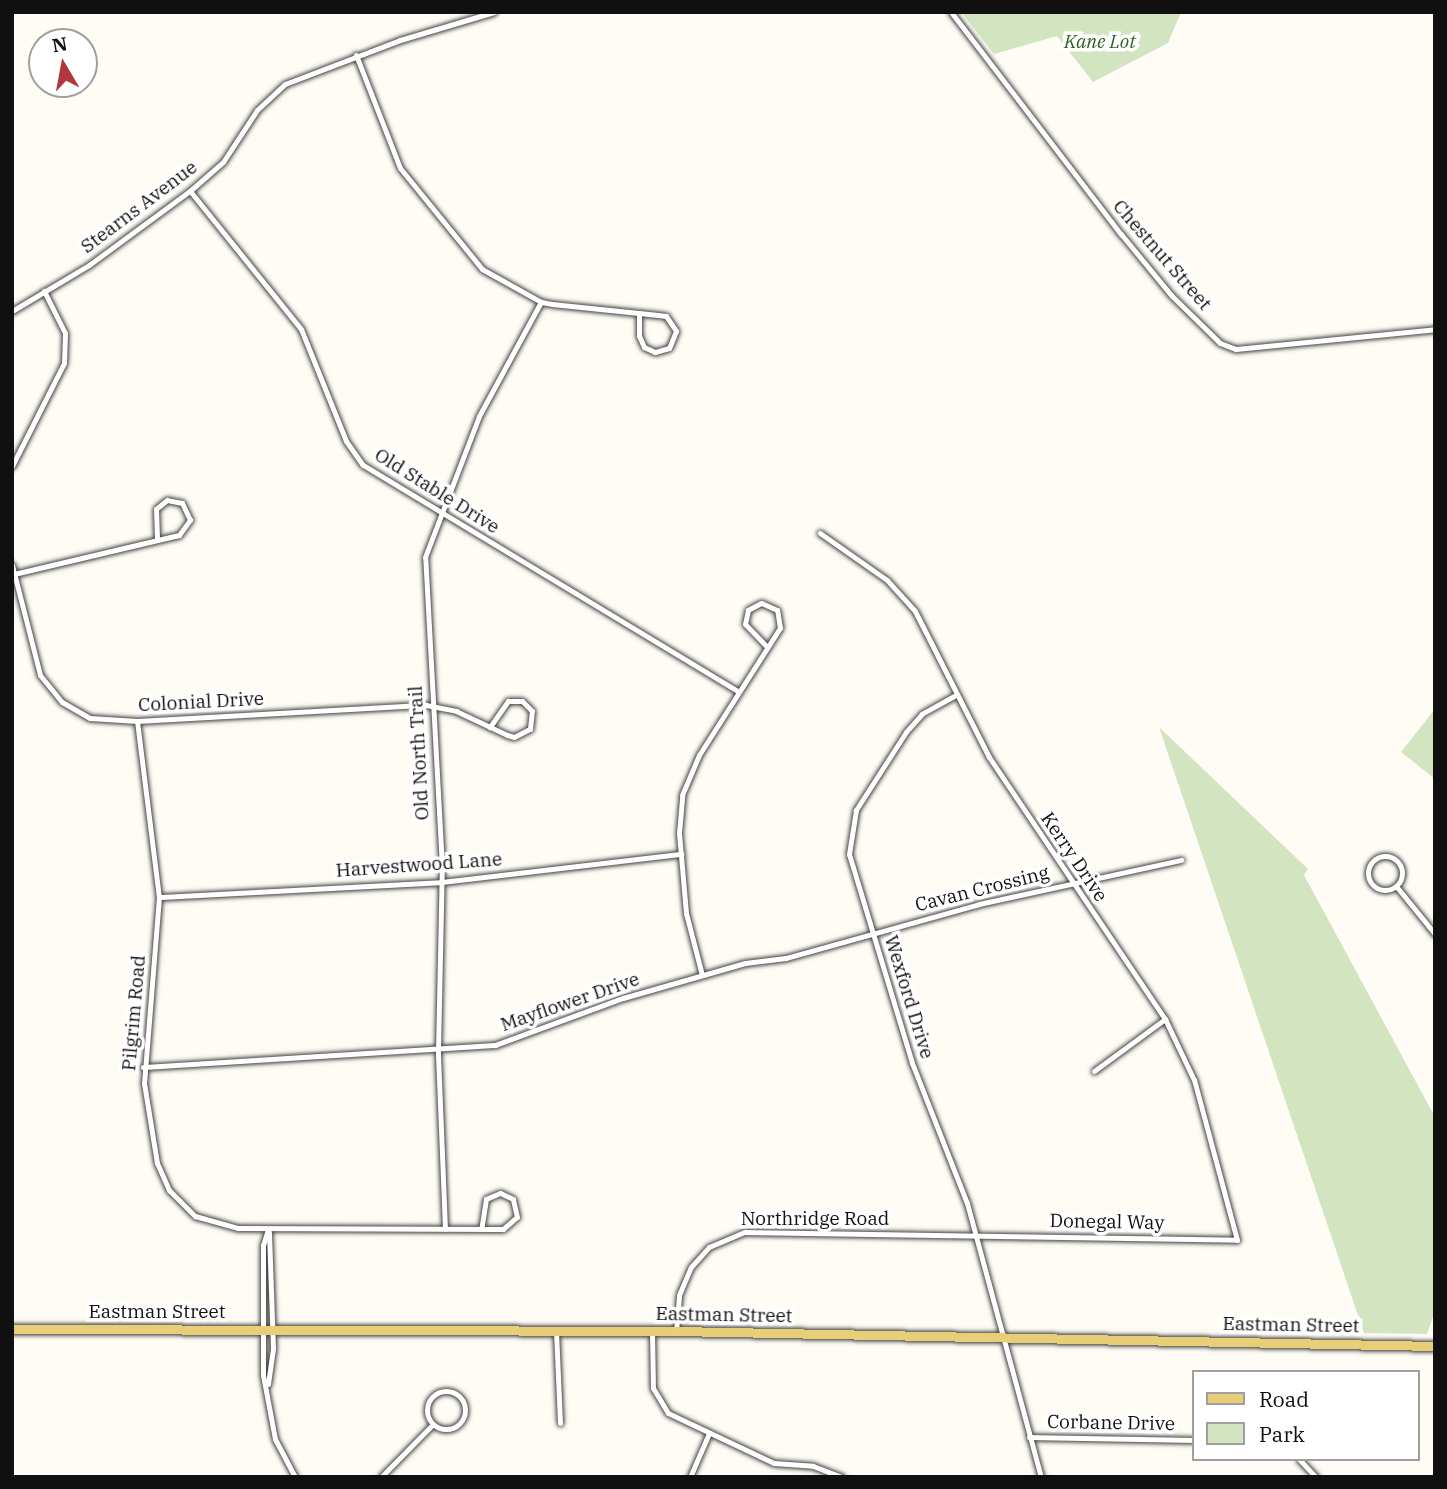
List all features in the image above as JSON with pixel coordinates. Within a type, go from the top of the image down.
[{"type":"main road","name":"Eastman Street","points":[[12,1329],[676,1331],[1435,1346]]},
{"type":"street","name":"Stearns Avenue","points":[[12,310],[127,240],[190,191],[223,162],[249,120],[273,93],[303,75],[356,55],[494,12]]},
{"type":"street","name":"Chestnut Street","points":[[951,12],[1121,234],[1172,296],[1220,343],[1236,349],[1435,329]]},
{"type":"street","points":[[356,55],[397,161],[416,190],[482,269],[541,302],[639,313],[671,321],[676,335],[670,348],[655,352],[644,347],[639,336],[639,313]]},
{"type":"street","name":"Old Stable Drive","points":[[190,191],[301,328],[357,458],[439,512],[738,691]]},
{"type":"street","points":[[12,466],[64,363],[65,333],[44,291]]},
{"type":"street","name":"Old North Trail","points":[[444,1229],[438,1051],[442,882],[425,557],[439,512],[484,404],[541,302]]},
{"type":"street","points":[[14,574],[179,535],[188,527],[190,516],[183,503],[167,500],[158,506],[153,516],[157,540]]},
{"type":"street","name":"Kerry Drive","points":[[820,533],[873,569],[907,600],[921,621],[954,696],[1072,883],[1165,1019],[1195,1080],[1237,1240]]},
{"type":"street","name":"Colonial Drive","points":[[12,565],[35,662],[52,692],[90,718],[137,721],[432,706],[510,736],[521,735],[532,725],[532,711],[522,701],[508,701],[490,727]]},
{"type":"street","points":[[702,975],[688,926],[679,820],[686,785],[738,691],[767,648],[781,620],[775,607],[761,603],[748,610],[745,624],[767,648]]},
{"type":"street","name":"Wexford Drive","points":[[954,696],[929,709],[911,726],[853,820],[849,854],[912,1063],[976,1236],[1001,1337],[1041,1477]]},
{"type":"street","name":"Pilgrim Road","points":[[137,721],[159,897],[143,1067],[157,1163],[173,1196],[189,1212],[216,1225],[268,1228],[444,1229],[481,1229],[503,1229],[513,1223],[518,1213],[513,1199],[499,1193],[486,1199],[481,1229]]},
{"type":"street","name":"Harvestwood Lane","points":[[159,897],[442,882],[681,854]]},
{"type":"street","points":[[1387,856],[1397,861],[1402,876],[1396,886],[1386,890],[1375,886],[1369,877],[1372,862],[1387,856]]},
{"type":"street","name":"Cavan Crossing","points":[[874,932],[1072,883],[1181,860]]},
{"type":"street","points":[[1396,886],[1435,934]]},
{"type":"street","name":"Mayflower Drive","points":[[143,1067],[438,1051],[511,1041],[702,975],[752,961],[786,958],[874,932]]},
{"type":"street","points":[[1094,1071],[1165,1019]]},
{"type":"street","points":[[268,1228],[263,1245],[267,1330],[263,1375],[268,1384],[271,1428],[296,1477]]},
{"type":"street","name":"Northridge Road","points":[[676,1331],[679,1295],[691,1267],[709,1247],[735,1234],[976,1236]]},
{"type":"street","name":"Donegal Way","points":[[976,1236],[1237,1240]]},
{"type":"street","points":[[556,1331],[560,1423]]},
{"type":"street","points":[[652,1331],[657,1399],[668,1413],[774,1463],[813,1466],[842,1477]]},
{"type":"street","points":[[444,1391],[458,1396],[464,1410],[461,1421],[447,1429],[433,1424],[427,1410],[431,1399],[444,1391]]},
{"type":"street","points":[[381,1477],[433,1424]]},
{"type":"street","points":[[690,1477],[709,1433]]},
{"type":"street","name":"Corbane Drive","points":[[1029,1437],[1192,1440]]},
{"type":"street","points":[[1301,1461],[1315,1477]]},
{"type":"green space","name":"Kane Lot","points":[[961,12],[1181,12],[1168,43],[1093,82],[1057,36],[994,54]]},
{"type":"green space","points":[[1435,709],[1435,779],[1401,752]]},
{"type":"green space","points":[[1159,727],[1308,869],[1304,875],[1435,1117],[1435,1311],[1427,1334],[1364,1333]]}]
